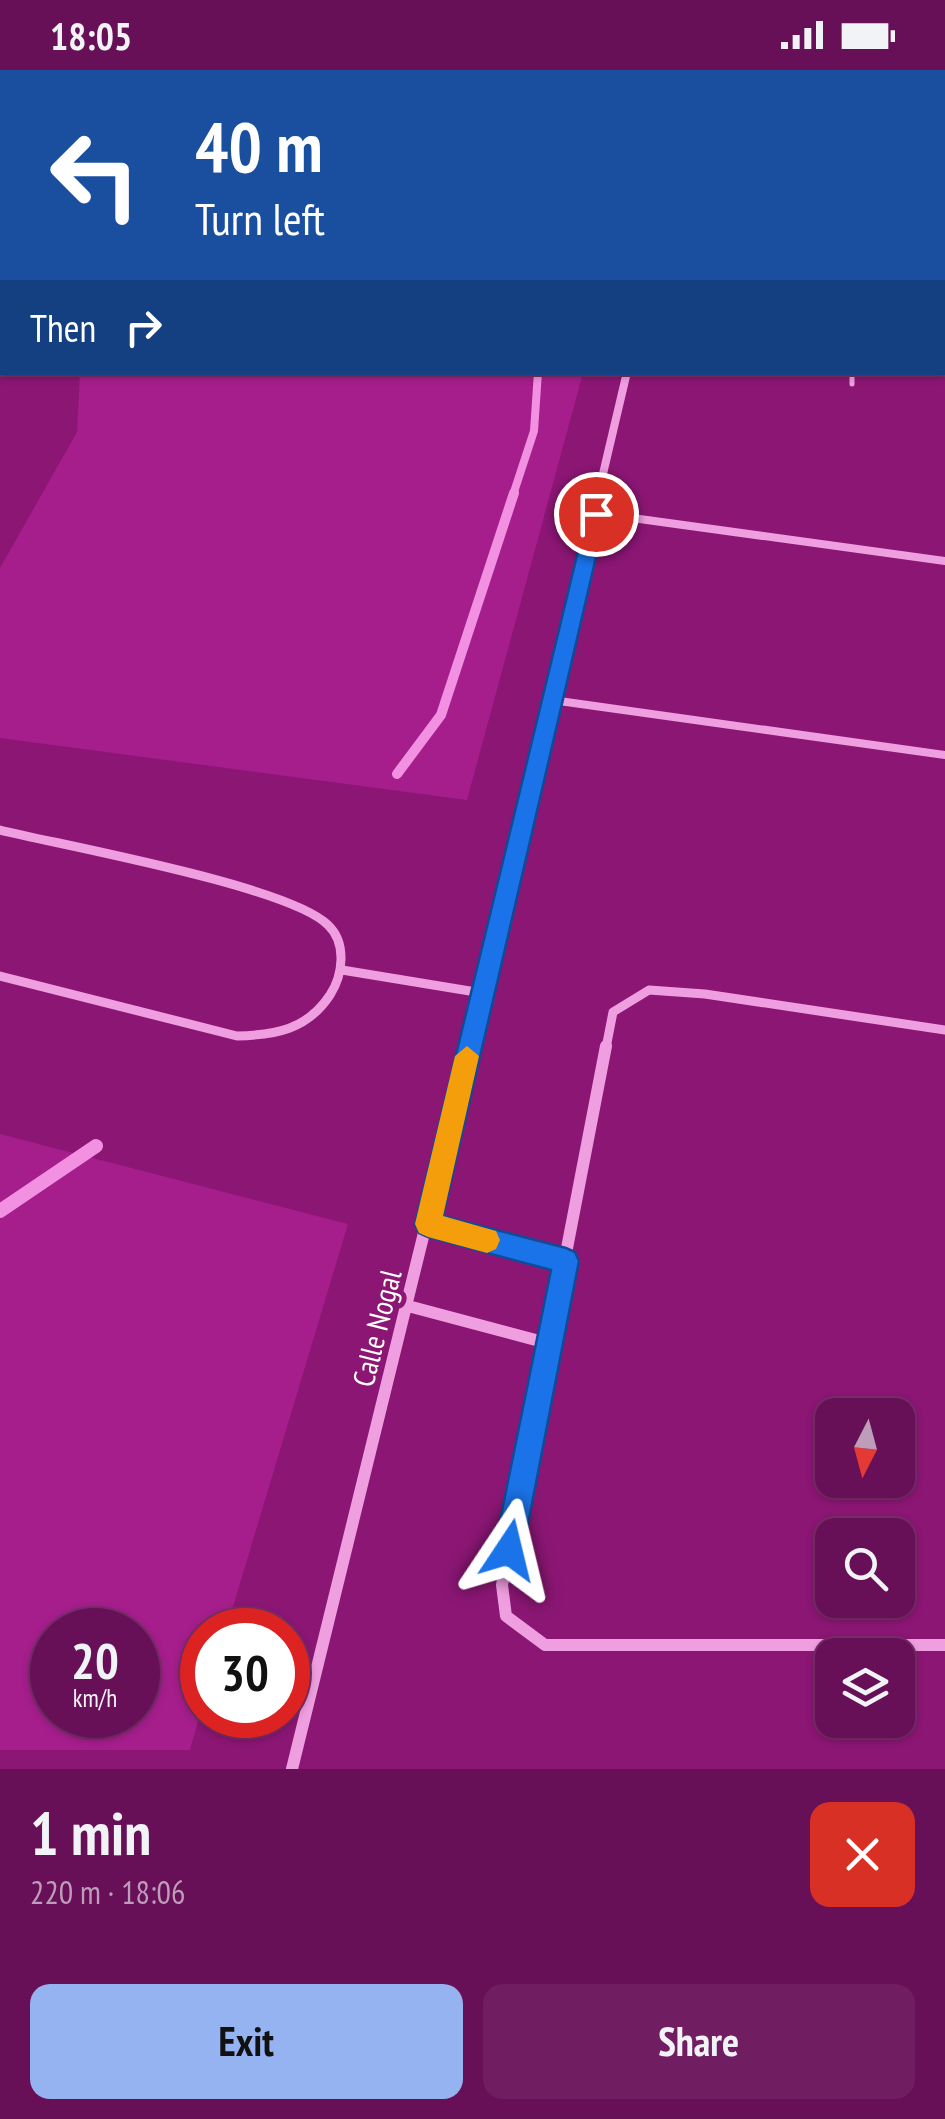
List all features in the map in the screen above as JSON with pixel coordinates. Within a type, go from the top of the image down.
[{"type":"street","name":"Calle Nogal","points":[[292,1769],[428,1224],[625,375]]},
{"type":"street","points":[[0,830],[281,898],[309,911],[334,932],[342,970],[327,1000],[302,1025],[276,1034],[237,1036],[0,976]]},
{"type":"street","points":[[342,970],[482,993]]},
{"type":"street","points":[[945,1030],[705,994],[649,990],[612,1012],[502,1585],[506,1616],[545,1645],[945,1645]]},
{"type":"street","points":[[428,1224],[566,1261]]},
{"type":"street","points":[[408,1306],[547,1343]]},
{"type":"lane","points":[[852,375],[852,384]]},
{"type":"lane","points":[[596,514],[945,561]]},
{"type":"lane","points":[[552,700],[945,754]]},
{"type":"shaded area","points":[[80,375],[582,375],[467,800],[0,738],[0,568],[77,432]]},
{"type":"shaded area","points":[[0,1134],[348,1224],[233,1608],[180,1608],[180,1738],[193,1738],[190,1750],[0,1750]]},
{"type":"waterway","points":[[513,495],[534,431],[538,375]]},
{"type":"waterway","points":[[397,774],[441,715],[514,493]]},
{"type":"waterway","points":[[0,1211],[96,1146]]},
{"type":"slow traffic","points":[[467,1056],[428,1224],[487,1240]]},
{"type":"route","points":[[509,1550],[566,1261],[428,1224],[596,514]]}]
